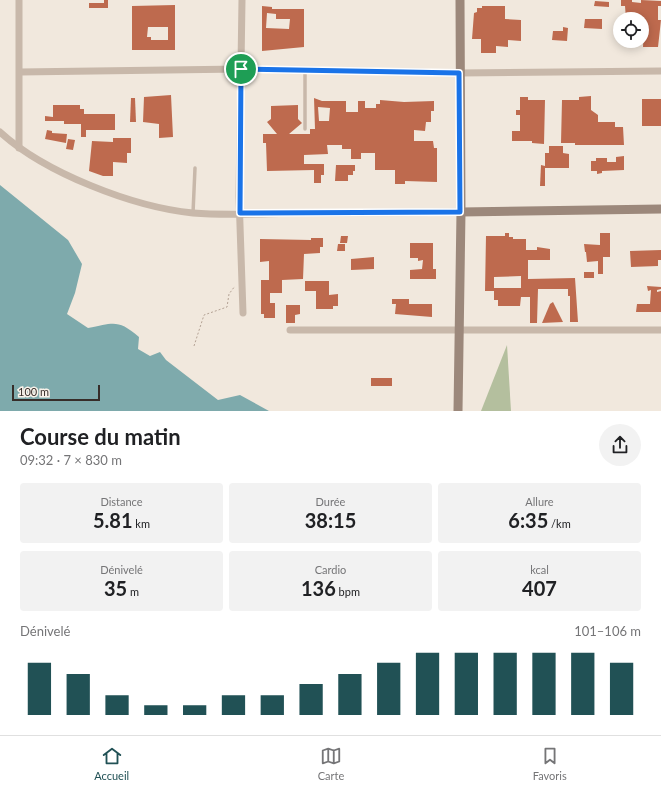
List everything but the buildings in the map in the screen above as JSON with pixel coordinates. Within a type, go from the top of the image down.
[{"type":"street","points":[[19,0],[19,148]]},
{"type":"street","points":[[242,0],[240,213],[243,313]]},
{"type":"street","points":[[458,411],[460,0]]},
{"type":"street","points":[[20,72],[241,69],[459,73],[661,71]]},
{"type":"street","points":[[0,132],[19,148],[72,177],[108,193],[140,203],[193,213],[661,210]]},
{"type":"street","points":[[290,330],[661,330]]},
{"type":"lane","points":[[305,70],[305,129]]},
{"type":"lane","points":[[193,213],[195,168]]},
{"type":"path","points":[[194,346],[204,315],[227,306],[229,294],[233,287],[242,282]]},
{"type":"green space","points":[[507,345],[511,411],[481,411]]},
{"type":"water","points":[[0,185],[68,240],[82,264],[75,293],[67,314],[88,328],[110,324],[126,327],[139,337],[138,349],[150,356],[160,352],[166,360],[218,400],[240,395],[269,411],[0,411]]},
{"type":"route","points":[[241,69],[459,73],[460,212],[240,213],[241,69]]}]
